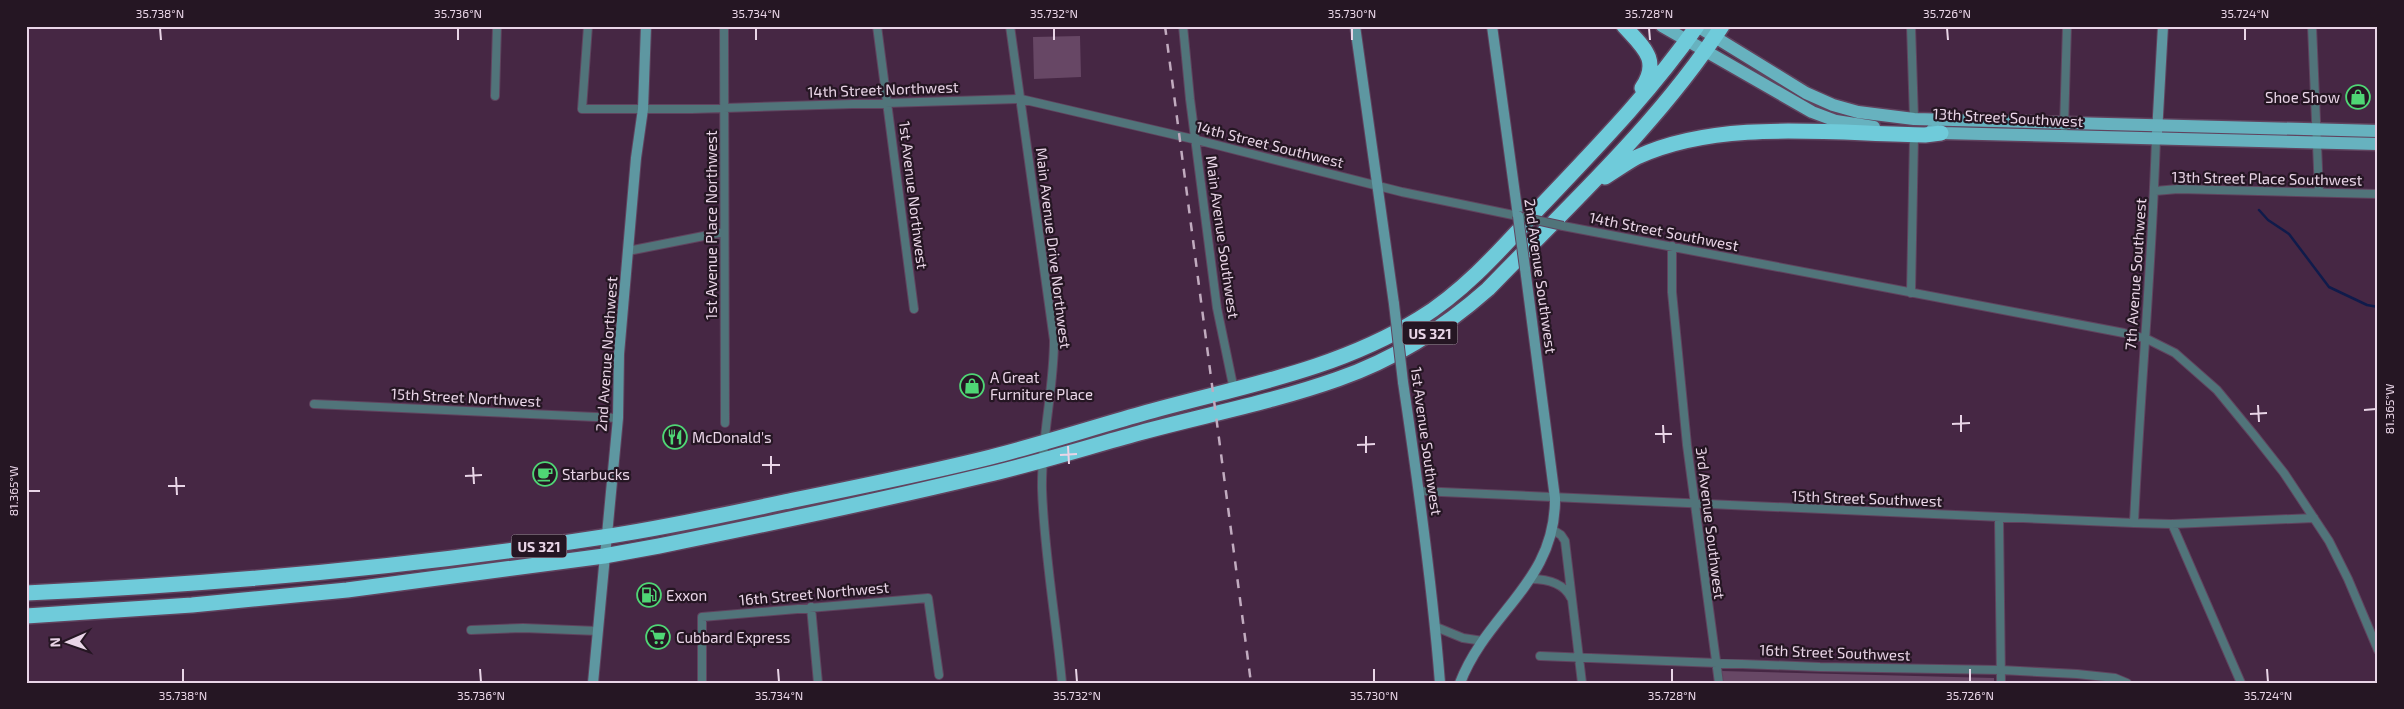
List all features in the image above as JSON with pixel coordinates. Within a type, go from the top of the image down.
[{"type":"highway","points":[[1622,122],[1648,79],[1651,68],[1645,51],[1624,26]]},
{"type":"highway","name":"US 321","points":[[26,594],[208,582],[347,570],[606,537],[826,494],[990,457],[1185,401],[1234,391],[1336,360],[1381,340],[1422,317],[1484,266],[1622,122],[1697,26]]},
{"type":"highway","name":"US 321","points":[[26,616],[90,613],[347,590],[604,556],[814,514],[1042,460],[1188,420],[1266,402],[1340,379],[1385,360],[1428,335],[1466,308],[1488,289],[1646,124],[1705,52],[1718,32]]},
{"type":"highway","points":[[1584,190],[1636,158],[1664,147],[1700,138],[1769,132],[1914,135],[1941,132]]},
{"type":"main road","name":"2nd Avenue Northwest","points":[[593,683],[618,418],[619,354],[636,158],[643,109],[646,26]]},
{"type":"main road","name":"1st Avenue Southwest","points":[[1355,26],[1419,492],[1436,627],[1440,683]]},
{"type":"main road","name":"2nd Avenue Southwest","points":[[1460,683],[1472,657],[1483,640],[1540,564],[1553,530],[1555,498],[1492,26]]},
{"type":"main road","name":"13th Street Southwest","points":[[1662,26],[1795,104],[1836,121],[1866,126],[1928,129],[1941,132],[2064,136],[2157,132],[2317,136],[2378,144]]},
{"type":"main road","name":"13th Street Southwest","points":[[1697,26],[1718,32],[1806,93],[1833,105],[1858,112],[1914,118],[2064,123],[2157,132]]},
{"type":"main road","name":"7th Avenue Southwest","points":[[2157,132],[2163,26]]},
{"type":"main road","name":"13th Street Southwest","points":[[2317,136],[2378,131]]},
{"type":"street","points":[[495,96],[497,26]]},
{"type":"street","name":"14th Street Northwest","points":[[588,26],[582,109],[1021,99],[1129,123],[1180,137]]},
{"type":"street","name":"1st Avenue Place Northwest","points":[[724,26],[725,423]]},
{"type":"street","name":"1st Avenue Northwest","points":[[877,26],[914,308]]},
{"type":"street","name":"Main Avenue Drive Northwest","points":[[1010,26],[1054,340],[1053,369],[1042,460],[1043,498],[1062,683]]},
{"type":"street","name":"Main Avenue Southwest","points":[[1183,26],[1190,99],[1218,308],[1234,391]]},
{"type":"street","points":[[1911,26],[1914,118]]},
{"type":"street","points":[[2064,136],[2067,26]]},
{"type":"street","points":[[2312,26],[2319,192]]},
{"type":"street","name":"7th Avenue Southwest","points":[[2134,523],[2141,389],[2147,339],[2157,132]]},
{"type":"street","points":[[1911,293],[1914,135]]},
{"type":"street","name":"14th Street Southwest","points":[[1180,137],[1402,192],[1563,226],[2147,339],[2175,353],[2217,390],[2284,473],[2329,541],[2348,579],[2378,650]]},
{"type":"street","name":"13th Street Place Southwest","points":[[2155,191],[2378,194]]},
{"type":"street","points":[[628,251],[724,232]]},
{"type":"street","name":"3rd Avenue Southwest","points":[[1672,246],[1672,292],[1694,505],[1719,683]]},
{"type":"street","name":"15th Street Northwest","points":[[314,404],[618,418]]},
{"type":"street","name":"15th Street Southwest","points":[[1419,492],[2134,523],[2172,524],[2314,518]]},
{"type":"street","points":[[1999,518],[2001,683]]},
{"type":"street","points":[[2172,524],[2241,683]]},
{"type":"street","points":[[1553,530],[1561,535],[1564,541],[1574,604],[1582,683]]},
{"type":"street","points":[[1530,579],[1552,582],[1568,592],[1574,604]]},
{"type":"street","name":"16th Street Northwest","points":[[702,683],[702,617],[928,598],[939,675]]},
{"type":"street","points":[[811,607],[818,683]]},
{"type":"street","points":[[1436,627],[1463,638],[1483,640]]},
{"type":"street","points":[[471,630],[523,628],[598,631]]},
{"type":"street","name":"16th Street Southwest","points":[[1540,656],[1715,661],[1820,667],[2001,670],[2077,674],[2115,678],[2127,683]]},
{"type":"shaded area","points":[[1080,36],[1081,77],[1034,79],[1033,37]]},
{"type":"shaded area","points":[[1721,671],[1994,678],[1994,683],[1723,683]]},
{"type":"waterway","points":[[2259,210],[2268,220],[2289,234],[2329,287],[2367,305],[2378,307]]},
{"type":"railway","points":[[1165,26],[1251,683]]},
{"type":"place","name":"Shoe Show","points":[[2358,97]]},
{"type":"place","name":"A Great Furniture Place","points":[[972,386]]},
{"type":"place","name":"McDonald's","points":[[675,437]]},
{"type":"place","name":"Starbucks","points":[[545,474]]},
{"type":"place","name":"Exxon","points":[[649,595]]},
{"type":"place","name":"Cubbard Express","points":[[658,637]]}]
